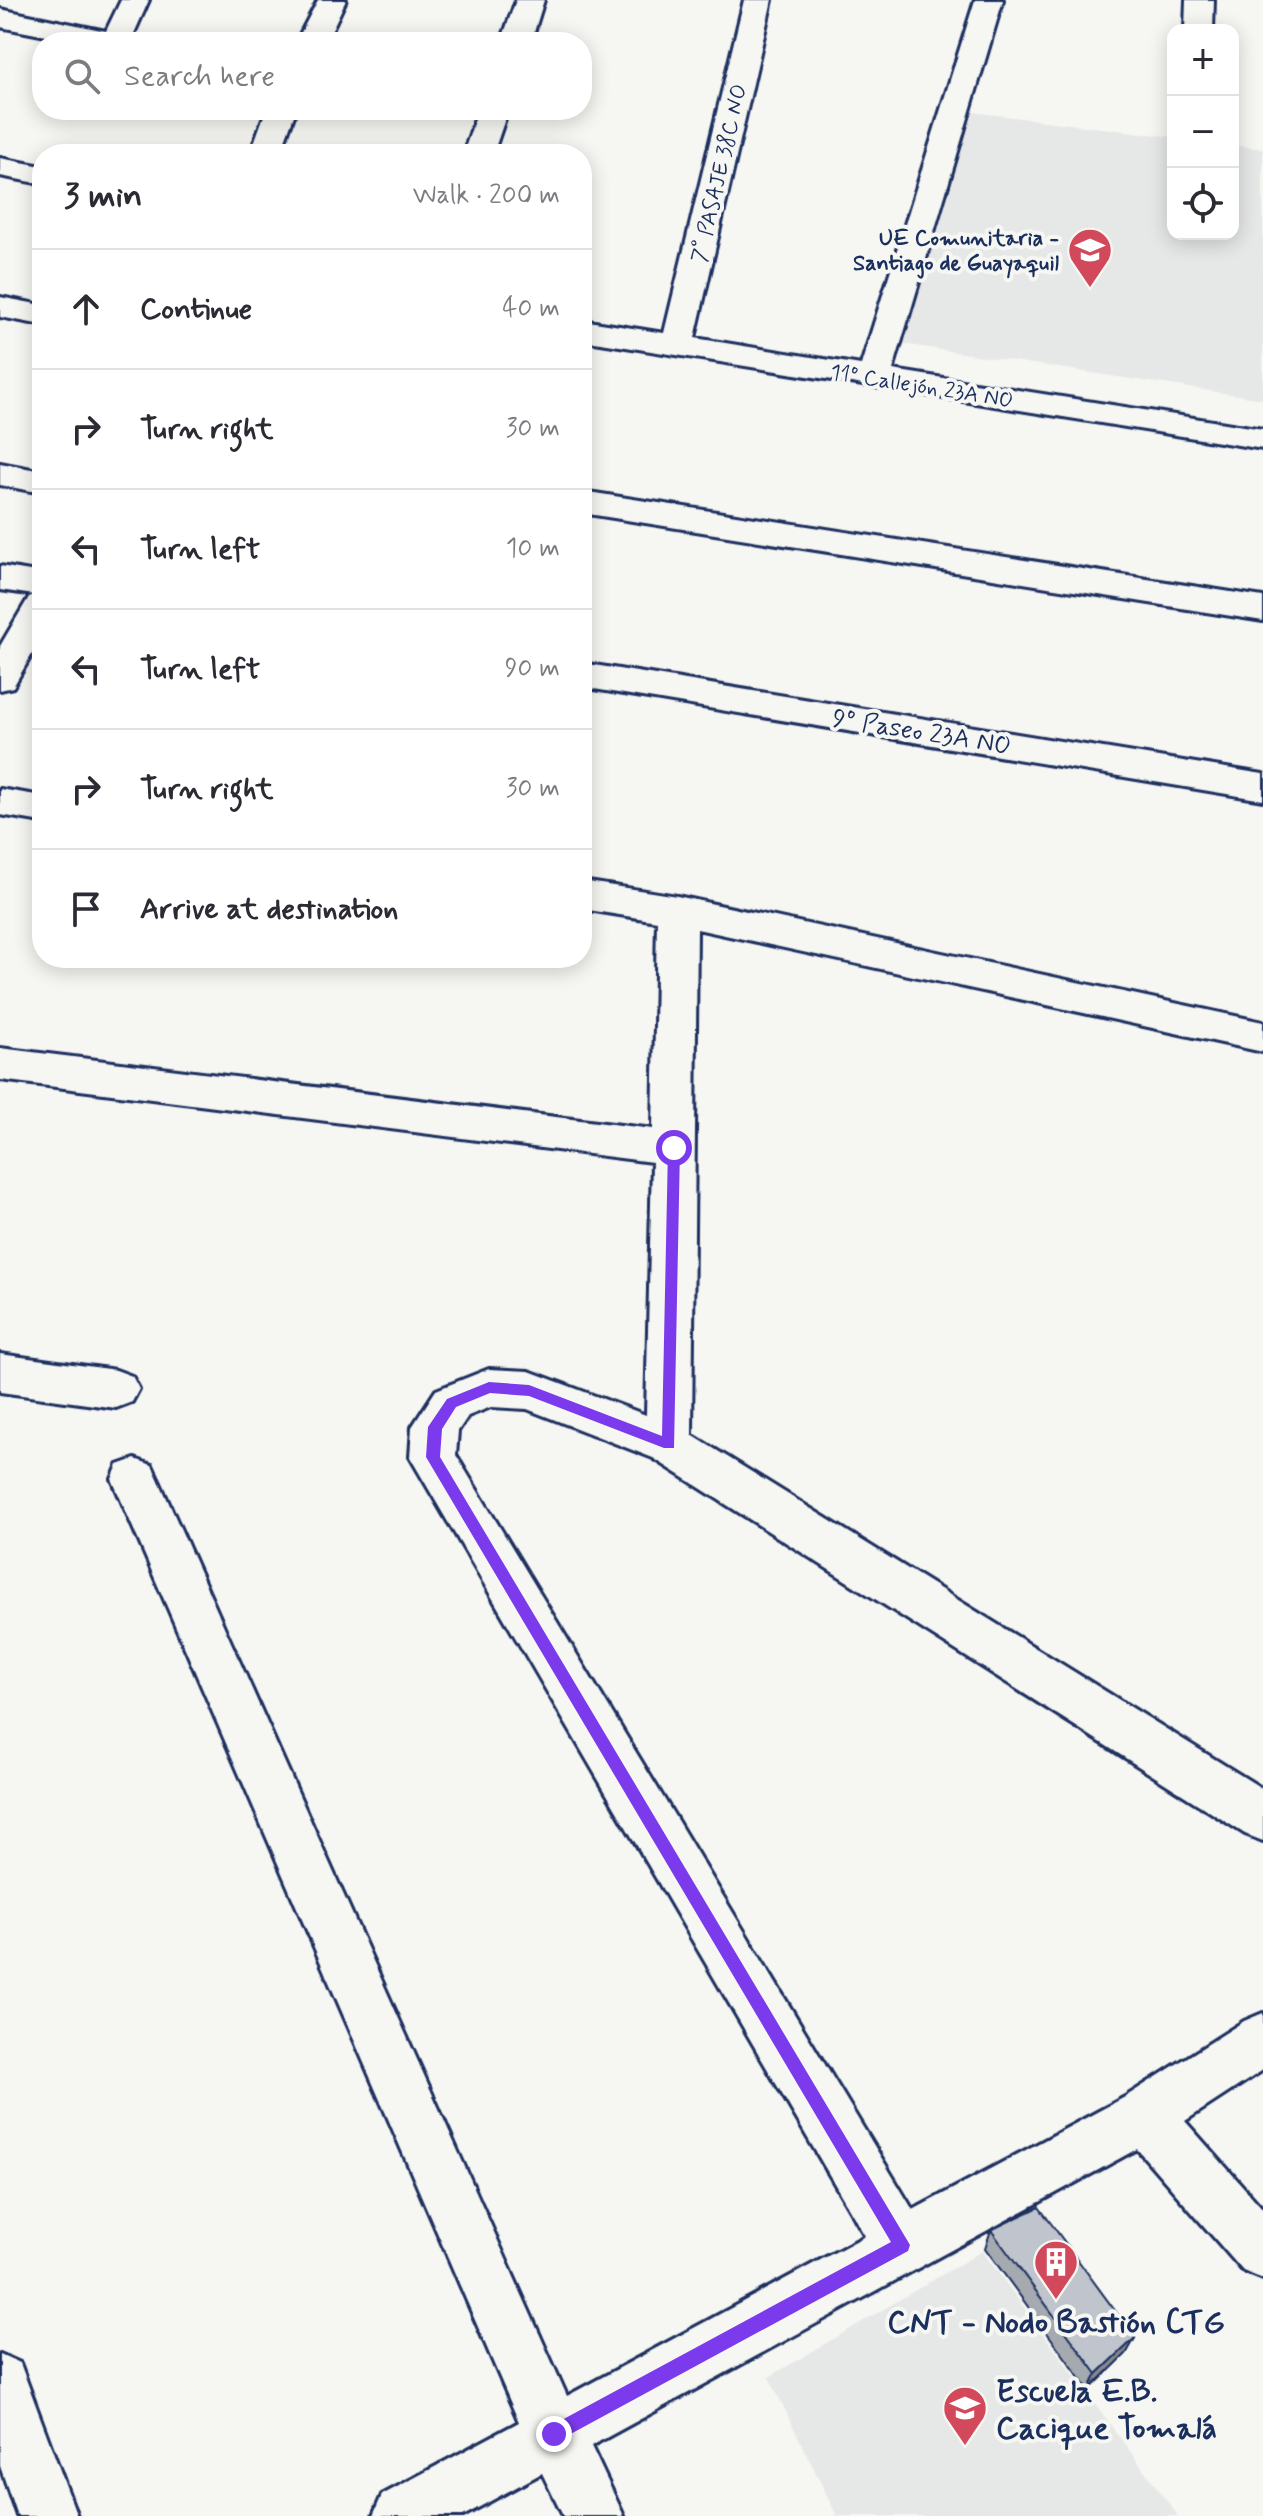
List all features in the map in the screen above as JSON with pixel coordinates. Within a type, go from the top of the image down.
[{"type":"street","points":[[122,32],[135,0]]},
{"type":"street","points":[[316,32],[332,0]]},
{"type":"street","points":[[519,32],[530,0]]},
{"type":"street","name":"7° PASAJE 38C NO","points":[[677,346],[758,0]]},
{"type":"street","points":[[874,377],[989,0]]},
{"type":"street","points":[[1199,24],[1200,0]]},
{"type":"street","points":[[0,18],[69,32]]},
{"type":"street","points":[[269,144],[277,120]]},
{"type":"street","points":[[481,144],[490,120]]},
{"type":"street","points":[[0,167],[32,173]]},
{"type":"street","points":[[0,307],[32,313]]},
{"type":"street","name":"11º Callejón 23A NO","points":[[592,332],[1263,439]]},
{"type":"street","points":[[0,474],[32,480]]},
{"type":"street","points":[[592,504],[1263,609]]},
{"type":"street","points":[[0,578],[32,583]]},
{"type":"street","points":[[0,678],[32,622]]},
{"type":"street","name":"9º Paseo 23A NO","points":[[592,677],[1263,787]]},
{"type":"street","points":[[0,802],[32,807]]},
{"type":"street","points":[[592,897],[677,910],[1263,1037]]},
{"type":"street","points":[[669,1444],[677,910]]},
{"type":"street","points":[[0,1064],[674,1148]]},
{"type":"street","points":[[0,1373],[116,1389]]},
{"type":"street","points":[[902,2245],[433,1457],[435,1427],[452,1403],[489,1388],[529,1390],[669,1444],[1263,1817]]},
{"type":"street","points":[[135,1479],[554,2434],[594,2516]]},
{"type":"street","points":[[403,2516],[1144,2116],[1263,2039]]},
{"type":"street","points":[[1144,2116],[1263,2251]]},
{"type":"street","points":[[0,2383],[47,2516]]},
{"type":"shaded area","name":"UE Comunitaria - Santiago de Guayaquil","points":[[964,111],[1167,136],[1167,240],[1239,240],[1239,146],[1263,149],[1263,399],[903,344]]},
{"type":"shaded area","name":"Escuela E.B. Cacique Tomalá","points":[[982,2251],[1178,2516],[837,2516],[769,2377]]},
{"type":"building","name":"CNT - Nodo Bastión CTG","points":[[1039,2207],[1135,2338],[1097,2374],[991,2230]]},
{"type":"place","name":"UE Comunitaria - Santiago de Guayaquil","points":[[1090,289]]},
{"type":"place","name":"CNT - Nodo Bastión CTG","points":[[1056,2301]]},
{"type":"place","name":"Escuela E.B. Cacique Tomalá","points":[[965,2447]]},
{"type":"route","points":[[554,2434],[902,2245],[433,1457],[435,1427],[452,1403],[489,1388],[529,1390],[669,1444],[674,1148]]}]
